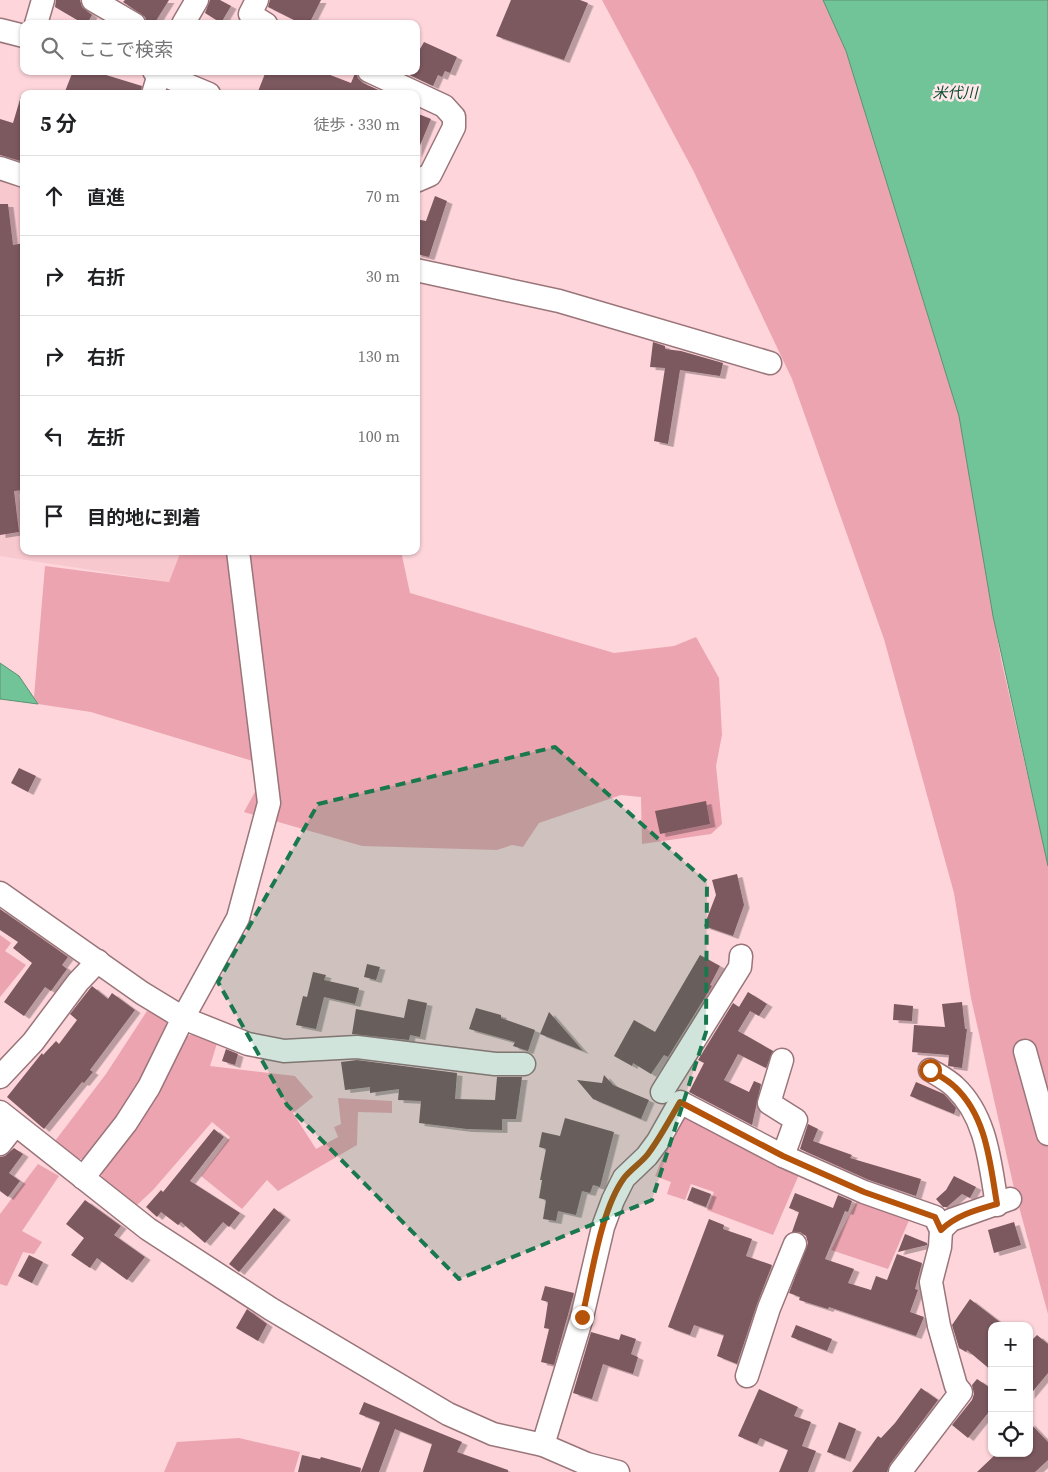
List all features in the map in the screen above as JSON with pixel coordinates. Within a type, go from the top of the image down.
[{"type":"street","points":[[37,20],[43,0]]},
{"type":"street","points":[[93,0],[127,20]]},
{"type":"street","points":[[185,20],[197,0]]},
{"type":"street","points":[[257,0],[250,14],[260,20]]},
{"type":"street","points":[[0,30],[20,35]]},
{"type":"street","points":[[378,75],[410,90]]},
{"type":"street","points":[[156,77],[197,90]]},
{"type":"street","points":[[420,95],[444,106],[454,117],[454,127],[430,175],[420,179]]},
{"type":"street","points":[[0,168],[20,175]]},
{"type":"street","points":[[420,271],[559,301],[770,363]]},
{"type":"street","points":[[83,1178],[126,1123],[144,1094],[238,918],[269,803],[238,555]]},
{"type":"street","points":[[0,893],[142,993],[183,1018],[248,1044],[284,1051],[357,1047],[495,1064],[524,1064]]},
{"type":"street","points":[[662,1092],[740,967],[741,956]]},
{"type":"street","points":[[0,1077],[34,1042],[78,982],[98,961]]},
{"type":"street","points":[[1025,1051],[1048,1134]]},
{"type":"street","points":[[782,1060],[769,1103],[796,1120],[783,1156]]},
{"type":"street","points":[[930,1070],[955,1087],[977,1115],[1004,1201],[974,1210],[951,1220],[941,1230]]},
{"type":"street","points":[[543,1445],[582,1317],[603,1228],[612,1200],[624,1178],[647,1156],[658,1141],[680,1102],[783,1156],[864,1192],[935,1217],[941,1230],[940,1247],[931,1282],[939,1326],[956,1386],[960,1392],[900,1472]]},
{"type":"street","points":[[0,1144],[8,1118],[148,1229],[212,1273],[448,1414],[493,1434],[543,1445],[587,1464],[618,1472]]},
{"type":"street","points":[[747,1376],[769,1308],[795,1244]]},
{"type":"highlighted area","points":[[555,747],[707,882],[706,1032],[652,1200],[459,1279],[287,1105],[218,982],[318,804]]},
{"type":"shaded area","points":[[602,0],[823,0],[846,51],[959,416],[1001,659],[1048,865],[1048,1314],[1014,1188],[971,998],[954,893],[884,639],[792,379],[694,172]]},
{"type":"shaded area","points":[[0,174],[20,180],[20,555],[179,555],[169,582],[0,556]]},
{"type":"shaded area","points":[[179,555],[402,555],[410,593],[614,653],[674,646],[696,637],[719,678],[722,735],[716,766],[722,824],[711,834],[642,844],[641,797],[621,795],[539,823],[523,847],[512,845],[497,850],[362,846],[244,812],[269,766],[91,712],[38,704],[34,697],[45,566],[169,582]]},
{"type":"shaded area","points":[[0,935],[11,943],[5,951],[26,965],[0,997]]},
{"type":"shaded area","points":[[147,1011],[165,1017],[169,1034],[142,1083],[90,1159],[75,1159],[55,1141],[106,1074]]},
{"type":"shaded area","points":[[194,1033],[218,1040],[210,1066],[295,1076],[313,1097],[293,1113],[316,1149],[338,1137],[334,1127],[341,1124],[338,1098],[392,1101],[392,1113],[358,1112],[357,1145],[278,1191],[267,1180],[242,1209],[201,1176],[230,1137],[212,1122],[153,1190],[137,1205],[103,1182],[100,1168],[180,1040]]},
{"type":"shaded area","points":[[690,1117],[800,1172],[773,1235],[707,1210],[714,1192],[691,1184],[685,1200],[667,1194],[671,1182],[655,1176],[677,1122]]},
{"type":"shaded area","points":[[38,1164],[59,1176],[22,1231],[42,1242],[34,1254],[23,1252],[7,1286],[0,1284],[0,1214]]},
{"type":"shaded area","points":[[858,1199],[910,1218],[888,1269],[831,1250]]},
{"type":"shaded area","points":[[239,1438],[300,1452],[294,1472],[164,1472],[177,1442]]},
{"type":"water","name":"米代川","points":[[823,0],[1048,0],[1048,866],[993,616],[959,416],[846,51]]},
{"type":"water","points":[[0,663],[19,676],[38,704],[0,699]]},
{"type":"building","points":[[56,0],[80,0],[82,7],[92,15],[89,20],[77,20],[55,7]]},
{"type":"building","points":[[125,0],[169,0],[156,20],[146,20],[145,17],[123,2]]},
{"type":"building","points":[[210,0],[220,0],[231,6],[223,20],[216,20],[205,13]]},
{"type":"building","points":[[270,0],[321,0],[311,20],[294,20],[268,7]]},
{"type":"building","points":[[511,0],[580,0],[588,3],[564,60],[496,36]]},
{"type":"building","points":[[424,42],[457,57],[450,73],[445,71],[442,77],[438,75],[433,86],[410,75],[420,75],[420,49]]},
{"type":"building","points":[[71,75],[106,75],[142,86],[141,90],[66,90]]},
{"type":"building","points":[[264,75],[330,75],[351,83],[354,75],[357,75],[363,83],[379,90],[259,90]]},
{"type":"building","points":[[20,99],[20,161],[0,155],[0,119],[13,123]]},
{"type":"building","points":[[420,115],[431,119],[420,145]]},
{"type":"building","points":[[435,196],[447,201],[429,257],[420,255],[420,220],[426,221]]},
{"type":"building","points":[[0,204],[8,204],[13,245],[20,244],[20,490],[14,491],[19,532],[0,535]]},
{"type":"building","points":[[653,342],[665,346],[665,349],[681,351],[723,363],[720,376],[680,370],[668,444],[654,441],[665,368],[650,367]]},
{"type":"building","points":[[19,768],[36,776],[28,792],[11,783]]},
{"type":"building","points":[[706,801],[710,824],[660,834],[655,811]]},
{"type":"building","points":[[737,874],[744,905],[733,936],[704,926],[716,895],[712,880]]},
{"type":"building","points":[[0,909],[68,957],[62,965],[67,969],[51,991],[45,987],[24,1016],[4,1002],[32,963],[13,948],[18,942],[0,930]]},
{"type":"building","points":[[700,955],[720,966],[710,985],[712,986],[668,1057],[664,1055],[651,1074],[633,1063],[632,1066],[614,1056],[634,1020],[655,1032]]},
{"type":"building","points":[[367,964],[380,967],[376,980],[364,977]]},
{"type":"building","points":[[313,972],[326,975],[324,980],[359,988],[355,1004],[324,997],[316,1029],[296,1025],[303,996],[307,997]]},
{"type":"building","points":[[92,986],[108,999],[112,993],[135,1010],[90,1070],[93,1072],[84,1083],[82,1082],[44,1129],[7,1097],[42,1053],[43,1055],[56,1041],[59,1044],[77,1020],[70,1014]]},
{"type":"building","points":[[748,992],[767,1004],[759,1016],[750,1011],[738,1031],[773,1051],[766,1068],[738,1054],[724,1080],[749,1092],[754,1081],[761,1084],[752,1125],[689,1092],[704,1063],[698,1060],[733,1003],[739,1007]]},
{"type":"building","points":[[408,999],[427,1003],[420,1037],[410,1035],[409,1040],[352,1034],[356,1009],[404,1018]]},
{"type":"building","points":[[962,1002],[965,1029],[967,1029],[962,1068],[948,1066],[949,1055],[912,1052],[914,1025],[945,1027],[942,1004]]},
{"type":"building","points":[[894,1004],[913,1006],[912,1021],[893,1020]]},
{"type":"building","points":[[476,1008],[501,1015],[501,1018],[535,1030],[528,1051],[513,1046],[515,1042],[469,1029]]},
{"type":"building","points":[[549,1012],[583,1051],[540,1034]]},
{"type":"building","points":[[226,1049],[238,1054],[235,1065],[222,1061]]},
{"type":"building","points":[[357,1060],[457,1073],[455,1099],[495,1100],[497,1077],[522,1077],[516,1119],[502,1119],[502,1130],[467,1129],[419,1123],[421,1101],[398,1100],[399,1089],[370,1093],[370,1087],[345,1090],[341,1062]]},
{"type":"building","points":[[604,1075],[613,1085],[649,1100],[641,1119],[593,1099],[577,1080],[602,1083]]},
{"type":"building","points":[[916,1082],[944,1094],[956,1108],[954,1114],[910,1096]]},
{"type":"building","points":[[565,1118],[614,1132],[600,1187],[593,1185],[590,1193],[582,1191],[576,1215],[558,1211],[556,1221],[543,1219],[546,1200],[539,1198],[542,1180],[540,1180],[546,1149],[539,1147],[542,1132],[560,1136]]},
{"type":"building","points":[[808,1124],[818,1129],[813,1141],[852,1155],[850,1158],[921,1179],[916,1196],[869,1180],[800,1149]]},
{"type":"building","points":[[214,1129],[224,1137],[190,1181],[240,1213],[229,1227],[223,1222],[205,1243],[181,1222],[178,1225],[161,1212],[157,1217],[146,1207],[161,1190],[163,1192]]},
{"type":"building","points":[[14,1148],[23,1154],[9,1173],[20,1181],[8,1197],[0,1191],[0,1157],[5,1156]]},
{"type":"building","points":[[954,1176],[976,1187],[970,1198],[962,1194],[947,1207],[943,1207],[936,1199],[946,1190]]},
{"type":"building","points":[[692,1187],[711,1194],[706,1207],[687,1200]]},
{"type":"building","points":[[795,1193],[833,1208],[838,1195],[852,1201],[848,1212],[845,1211],[825,1259],[854,1269],[848,1283],[871,1290],[876,1276],[887,1280],[897,1254],[922,1263],[915,1289],[918,1290],[910,1312],[924,1317],[916,1336],[829,1307],[828,1309],[799,1300],[800,1297],[789,1293],[808,1243],[806,1236],[800,1232],[792,1232],[799,1212],[789,1208]]},
{"type":"building","points":[[85,1200],[121,1226],[114,1235],[145,1257],[127,1280],[97,1258],[90,1268],[71,1255],[84,1238],[66,1224]]},
{"type":"building","points":[[274,1208],[285,1217],[239,1272],[229,1264]]},
{"type":"building","points":[[709,1219],[724,1225],[723,1229],[752,1239],[746,1256],[772,1265],[737,1364],[717,1356],[724,1335],[694,1325],[690,1335],[668,1327]]},
{"type":"building","points":[[1014,1222],[1021,1245],[994,1253],[988,1230]]},
{"type":"building","points":[[905,1234],[927,1243],[927,1245],[898,1252]]},
{"type":"building","points":[[29,1255],[43,1262],[32,1283],[18,1276]]},
{"type":"building","points":[[545,1286],[574,1293],[554,1365],[541,1362],[549,1329],[544,1328],[548,1302],[541,1300]]},
{"type":"building","points":[[970,1299],[1000,1322],[988,1322],[988,1368],[967,1350],[966,1352],[959,1348],[952,1325]]},
{"type":"building","points":[[247,1309],[267,1324],[258,1341],[236,1328]]},
{"type":"building","points":[[796,1325],[832,1339],[827,1351],[791,1337]]},
{"type":"building","points":[[591,1332],[619,1340],[621,1334],[636,1339],[631,1354],[638,1357],[633,1374],[603,1364],[592,1399],[573,1393]]},
{"type":"building","points":[[1037,1335],[1048,1344],[1048,1373],[1033,1391],[1033,1367],[1033,1339]]},
{"type":"building","points":[[977,1379],[988,1386],[988,1413],[968,1438],[952,1425],[972,1400],[974,1394],[972,1385]]},
{"type":"building","points":[[921,1388],[938,1400],[890,1464],[887,1472],[852,1472],[878,1436],[881,1438],[895,1423]]},
{"type":"building","points":[[759,1389],[798,1407],[794,1416],[811,1422],[802,1446],[816,1451],[808,1472],[779,1472],[788,1450],[760,1438],[757,1444],[738,1436]]},
{"type":"building","points":[[364,1402],[462,1442],[457,1452],[508,1470],[508,1472],[423,1472],[432,1444],[395,1429],[379,1472],[361,1472],[380,1422],[359,1414]]},
{"type":"building","points":[[839,1422],[856,1429],[845,1459],[827,1452]]},
{"type":"building","points":[[1033,1426],[1048,1442],[1048,1460],[1035,1472],[977,1472],[993,1457],[1033,1457]]},
{"type":"building","points":[[302,1455],[320,1459],[321,1457],[361,1468],[360,1472],[298,1472]]},
{"type":"route","points":[[582,1317],[603,1228],[612,1200],[624,1178],[647,1156],[658,1141],[680,1102],[783,1156],[864,1192],[935,1217],[941,1230],[951,1220],[974,1210],[997,1204],[988,1152],[977,1115],[955,1087],[930,1070]]}]
